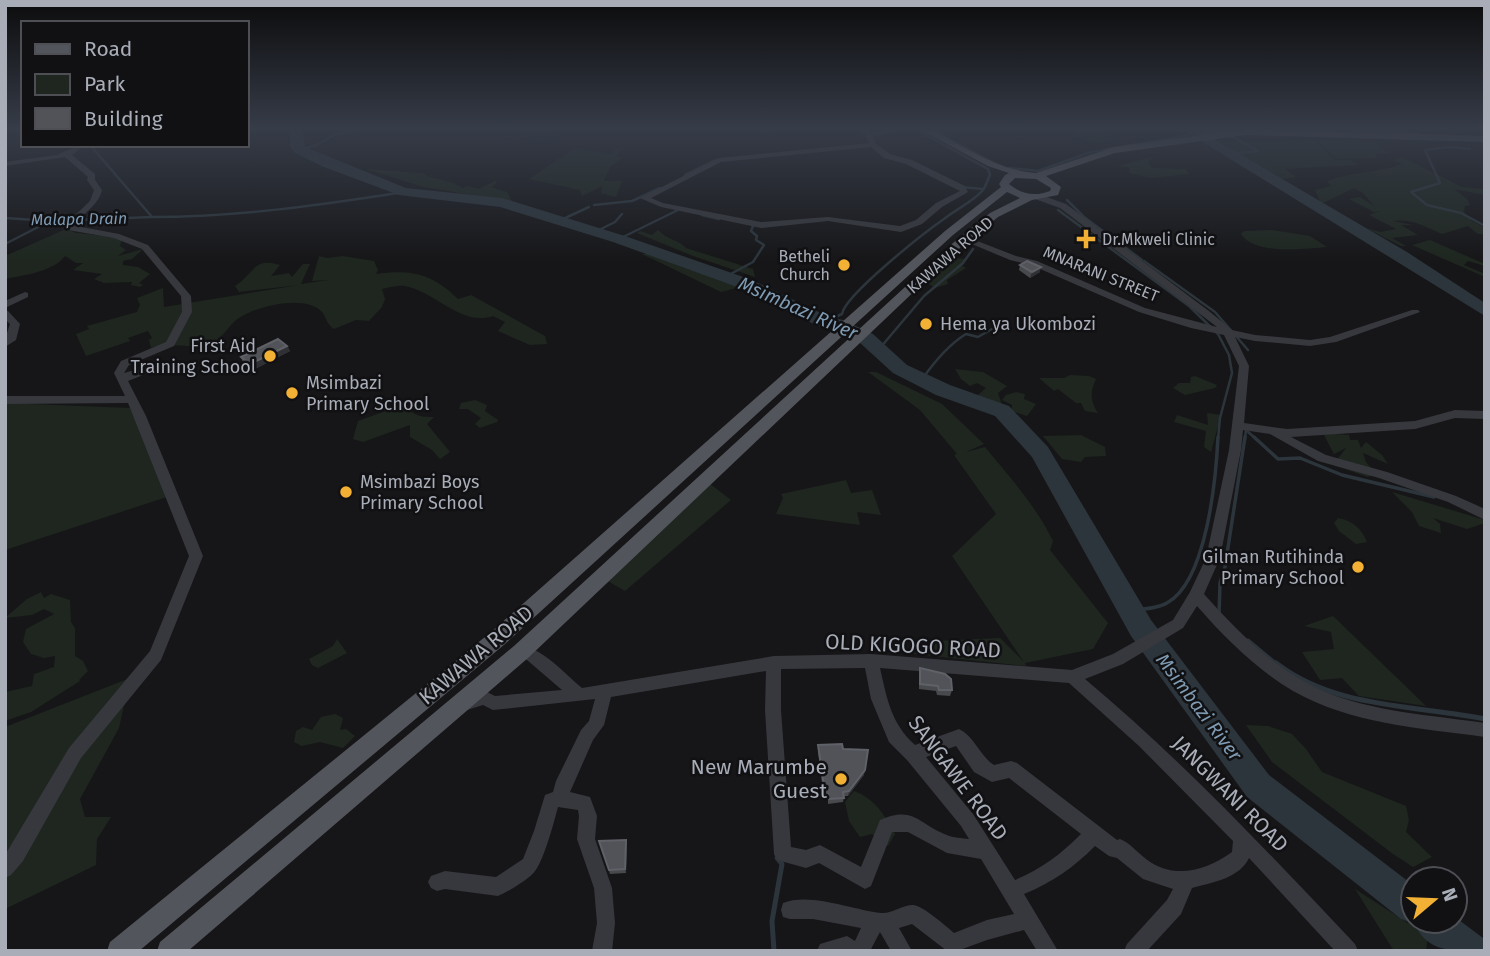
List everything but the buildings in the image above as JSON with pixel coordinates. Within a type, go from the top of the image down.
[{"type":"main road","points":[[997,173],[1006,184],[1035,197]]},
{"type":"main road","points":[[1018,173],[1037,176],[1056,187]]},
{"type":"main road","points":[[1037,176],[1047,173]]},
{"type":"main road","name":"KAWAWA ROAD","points":[[169,951],[521,652],[964,239],[994,215],[1035,197],[1050,195],[1075,173]]},
{"type":"main road","name":"KAWAWA ROAD","points":[[118,951],[498,638],[949,233],[1006,184],[1022,174]]},
{"type":"street","points":[[5,869],[17,855],[75,753],[156,655],[196,556],[132,398],[119,373],[125,363],[170,344],[187,312],[186,296],[145,247],[117,236],[71,228],[73,220],[94,203],[97,190],[91,180],[92,176],[86,173]]},
{"type":"street","points":[[691,173],[644,197],[661,205],[761,225],[828,219],[901,229],[919,222],[939,205],[964,192],[962,188],[931,173]]},
{"type":"street","points":[[1056,187],[1063,206]]},
{"type":"street","points":[[1035,197],[1063,206],[1175,288],[1228,332],[1244,366],[1239,426],[1213,558],[1196,595],[1226,630],[1268,667],[1316,695],[1356,708],[1485,730]]},
{"type":"street","name":"MNARANI STREET","points":[[964,239],[1034,263],[1130,305],[1195,326],[1255,338],[1319,342],[1332,340],[1415,312]]},
{"type":"street","points":[[5,305],[25,295]]},
{"type":"street","points":[[5,313],[15,324],[10,340],[5,344]]},
{"type":"street","points":[[122,379],[148,371]]},
{"type":"street","points":[[5,400],[132,398]]},
{"type":"street","points":[[1239,426],[1264,427],[1287,433],[1415,425],[1455,414],[1485,415]]},
{"type":"street","points":[[1264,427],[1322,458],[1383,475],[1452,499],[1485,515]]},
{"type":"street","name":"OLD KIGOGO ROAD","points":[[459,705],[485,698],[493,703],[579,695],[774,663],[871,661],[1072,677],[1118,659],[1178,625],[1196,595]]},
{"type":"street","points":[[521,652],[531,653],[579,695]]},
{"type":"street","name":"SANGAWE ROAD","points":[[871,661],[879,699],[895,737],[913,754],[967,820],[1048,951]]},
{"type":"street","points":[[774,663],[773,710],[783,854],[811,859],[820,854],[865,880],[886,826],[897,822],[910,823],[945,843],[985,850]]},
{"type":"street","name":"JANGWANI ROAD","points":[[1072,677],[1116,713],[1242,837],[1348,951]]},
{"type":"street","points":[[561,798],[562,787],[587,735],[596,725],[605,691]]},
{"type":"street","points":[[913,754],[959,737],[980,766],[992,774],[1011,769],[1115,850],[1120,848],[1147,873],[1173,881],[1186,881],[1222,870],[1240,857],[1242,837]]},
{"type":"street","points":[[437,882],[445,880],[498,887],[528,865],[543,832],[551,801],[561,798],[584,803],[588,816],[586,839],[603,888],[606,923],[602,951]]},
{"type":"street","points":[[1010,891],[1036,880],[1068,861],[1094,834]]},
{"type":"street","points":[[1134,951],[1174,906],[1186,881]]},
{"type":"street","points":[[790,910],[813,909],[880,923],[914,914],[953,943],[987,930],[1028,920]]},
{"type":"street","points":[[856,951],[861,949],[880,923]]},
{"type":"street","points":[[880,923],[902,951]]},
{"type":"street","points":[[827,951],[847,946],[849,951]]},
{"type":"green space","points":[[378,173],[422,173],[463,188],[467,186],[479,189],[495,181],[497,183],[491,187],[507,192],[512,202],[424,187]]},
{"type":"green space","points":[[538,173],[608,173],[604,181],[622,181],[616,197],[601,193],[602,186],[582,196],[580,190],[529,179]]},
{"type":"green space","points":[[1129,173],[1188,173],[1189,174],[1150,178]]},
{"type":"green space","points":[[1264,173],[1290,173],[1296,177],[1276,180]]},
{"type":"green space","points":[[1364,173],[1433,173],[1462,187],[1485,189],[1485,195],[1454,189],[1467,199],[1470,205],[1465,206],[1464,212],[1472,221],[1485,228],[1485,234],[1478,234],[1468,226],[1442,234],[1412,222],[1393,221],[1413,225],[1401,225],[1418,235],[1392,238],[1406,246],[1401,246],[1366,228],[1380,232],[1396,229],[1369,215],[1380,211],[1374,212],[1349,199],[1360,197],[1374,206],[1363,193],[1354,188],[1321,204],[1315,190],[1331,186],[1327,181]]},
{"type":"green space","points":[[66,229],[76,233],[122,238],[120,246],[126,250],[118,256],[143,249],[132,259],[123,261],[123,265],[138,267],[150,274],[139,283],[143,285],[140,287],[131,285],[132,282],[104,283],[94,279],[102,274],[73,270],[83,263],[76,263],[65,256],[46,269],[5,279],[5,256]]},
{"type":"green space","points":[[658,230],[686,248],[753,269],[755,277],[637,233],[640,231],[652,235]]},
{"type":"green space","points":[[1272,230],[1310,236],[1327,247],[1268,248],[1248,241],[1241,234],[1244,231]]},
{"type":"green space","points":[[1430,240],[1485,264],[1468,261],[1464,265],[1485,274],[1485,277],[1412,245]]},
{"type":"green space","points":[[642,254],[656,254],[718,270],[740,287],[721,292]]},
{"type":"green space","points":[[319,256],[343,256],[374,261],[378,270],[376,274],[400,272],[421,275],[440,284],[458,299],[471,295],[545,336],[547,344],[530,345],[498,331],[505,322],[493,316],[470,317],[426,294],[402,286],[382,289],[385,299],[382,307],[369,321],[356,320],[334,329],[314,306],[291,303],[264,307],[241,316],[222,336],[205,345],[164,345],[151,348],[149,340],[152,338],[148,331],[128,338],[130,341],[86,356],[76,334],[89,329],[87,326],[137,312],[140,305],[137,298],[163,288],[164,307],[299,285],[239,292],[235,286],[264,263],[280,265],[271,276],[289,273],[292,277],[303,264],[310,264],[301,284],[328,280],[312,281]]},
{"type":"green space","points":[[955,258],[967,259],[962,266],[966,268],[947,280],[948,284],[935,288],[923,280],[939,269],[936,268]]},
{"type":"green space","points":[[955,369],[983,372],[1007,386],[998,393],[1004,411],[977,396],[986,388],[977,383],[970,386],[961,379]]},
{"type":"green space","points":[[868,372],[876,372],[942,404],[984,444],[966,452],[985,447],[1004,469],[1046,528],[1053,541],[1050,550],[1108,623],[1093,649],[1025,663],[1026,666],[914,654],[911,642],[1000,638],[1024,662],[952,556],[996,514],[954,455],[957,454],[920,410]]},
{"type":"green space","points":[[1070,375],[1096,379],[1092,396],[1098,413],[1085,411],[1081,403],[1076,403],[1058,389],[1054,391],[1039,378],[1064,378]]},
{"type":"green space","points":[[1195,376],[1217,385],[1215,388],[1185,395],[1173,388],[1179,383],[1190,383],[1191,377]]},
{"type":"green space","points":[[1016,392],[1025,394],[1024,399],[1036,404],[1027,416],[1011,411],[1012,405],[1002,400],[1006,395]]},
{"type":"green space","points":[[475,400],[487,405],[485,411],[498,420],[497,422],[480,428],[475,424],[481,418],[468,409],[459,409],[461,403]]},
{"type":"green space","points":[[5,403],[130,408],[173,495],[5,550]]},
{"type":"green space","points":[[405,404],[417,415],[434,417],[427,424],[450,452],[440,459],[432,450],[410,437],[410,425],[363,442],[353,439],[358,421]]},
{"type":"green space","points":[[1207,413],[1221,415],[1211,452],[1204,447],[1206,431],[1174,422],[1177,415],[1208,425]]},
{"type":"green space","points":[[1323,433],[1349,435],[1350,440],[1358,440],[1361,448],[1366,442],[1382,455],[1388,464],[1363,453],[1366,462],[1376,474],[1368,477],[1333,465],[1346,448],[1334,454]]},
{"type":"green space","points":[[1081,435],[1105,447],[1106,456],[1085,457],[1081,462],[1062,459],[1043,436]]},
{"type":"green space","points":[[705,480],[731,500],[625,591],[606,580]]},
{"type":"green space","points":[[846,480],[851,493],[872,490],[881,515],[857,512],[860,525],[776,514],[783,498],[781,494]]},
{"type":"green space","points":[[1392,492],[1485,520],[1485,523],[1467,529],[1433,518],[1440,524],[1441,533],[1419,526],[1412,512]]},
{"type":"green space","points":[[1338,518],[1356,526],[1367,542],[1356,544],[1339,531],[1334,523]]},
{"type":"green space","points":[[41,592],[44,598],[51,594],[70,600],[71,622],[75,628],[75,656],[83,661],[88,671],[80,681],[31,712],[5,721],[5,692],[32,686],[34,674],[54,667],[55,656],[44,658],[31,654],[23,642],[26,629],[54,614],[44,609],[32,615],[5,618],[27,599]]},
{"type":"green space","points":[[1333,616],[1426,706],[1359,696],[1342,678],[1320,680],[1302,652],[1334,649],[1331,632],[1304,626]]},
{"type":"green space","points":[[337,639],[347,653],[318,668],[312,665],[309,659],[333,646]]},
{"type":"green space","points":[[130,678],[119,728],[80,799],[85,817],[111,817],[97,839],[96,865],[5,909],[5,727]]},
{"type":"green space","points":[[335,714],[343,718],[340,730],[346,729],[355,736],[343,748],[320,742],[302,746],[294,742],[296,731],[303,727],[312,730],[321,717]]},
{"type":"green space","points":[[1246,725],[1268,726],[1292,734],[1322,772],[1406,806],[1409,820],[1406,832],[1432,857],[1417,865],[1410,865],[1272,762]]},
{"type":"green space","points":[[854,791],[873,803],[887,820],[895,834],[888,846],[872,834],[860,837],[849,821],[845,802]]},
{"type":"green space","points":[[1355,889],[1399,917],[1399,935],[1428,936],[1426,951],[1394,951]]},
{"type":"waterway","points":[[114,173],[152,217]]},
{"type":"waterway","name":"Msimbazi River","points":[[352,173],[404,192],[502,203],[619,239],[746,284],[824,322],[836,324],[866,338],[900,369],[943,390],[1002,411],[1040,452],[1141,628],[1258,786],[1399,896]]},
{"type":"waterway","points":[[685,175],[690,173]]},
{"type":"waterway","points":[[824,322],[842,314],[846,305],[887,264],[934,226],[975,198],[985,187],[989,173]]},
{"type":"waterway","points":[[1261,173],[1401,256],[1485,311]]},
{"type":"waterway","points":[[1435,173],[1440,183],[1411,192],[1427,205],[1461,213],[1485,226]]},
{"type":"waterway","points":[[963,187],[982,189]]},
{"type":"waterway","points":[[594,205],[632,201],[660,188]]},
{"type":"waterway","points":[[152,217],[247,213],[404,192]]},
{"type":"waterway","points":[[1067,200],[1084,217],[1142,260]]},
{"type":"waterway","points":[[561,220],[589,207]]},
{"type":"waterway","points":[[619,239],[678,210]]},
{"type":"waterway","points":[[1058,210],[1189,306],[1218,334],[1229,355],[1232,373],[1220,418],[1218,439]]},
{"type":"waterway","points":[[593,233],[615,222],[622,214]]},
{"type":"waterway","points":[[702,215],[719,219]]},
{"type":"waterway","name":"Malapa Drain","points":[[50,221],[152,217]]},
{"type":"waterway","name":"Malapa Drain","points":[[5,218],[50,221]]},
{"type":"waterway","points":[[5,244],[50,221]]},
{"type":"waterway","points":[[725,277],[753,262],[764,245],[756,240],[757,236],[751,231],[753,226]]},
{"type":"waterway","points":[[880,348],[924,296],[963,263],[973,249]]},
{"type":"waterway","points":[[1144,261],[1215,312],[1248,350]]},
{"type":"waterway","points":[[923,378],[959,338],[966,334],[978,337],[999,325]]},
{"type":"waterway","points":[[1245,439],[1246,430],[1256,439]]},
{"type":"waterway","points":[[1130,610],[1154,608],[1167,603],[1181,591],[1192,574],[1212,502],[1218,437]]},
{"type":"waterway","points":[[1219,615],[1220,583],[1225,567],[1245,437]]},
{"type":"waterway","points":[[1254,437],[1278,459],[1300,458],[1342,475],[1434,497]]},
{"type":"waterway","points":[[1248,640],[1278,665]]},
{"type":"waterway","points":[[1276,663],[1299,678],[1350,697],[1485,719]]},
{"type":"waterway","points":[[774,951],[772,921],[782,864],[777,858]]},
{"type":"waterway","name":"Msimbazi River","points":[[1449,935],[1470,951]]},
{"type":"place","name":"Dr.Mkweli Clinic","points":[[1086,239]]},
{"type":"place","name":"Betheli Church","points":[[844,265]]},
{"type":"place","name":"Hema ya Ukombozi","points":[[926,324]]},
{"type":"place","name":"First Aid Training School","points":[[270,356]]},
{"type":"place","name":"Msimbazi Primary School","points":[[292,393]]},
{"type":"place","name":"Msimbazi Boys Primary School","points":[[346,492]]},
{"type":"place","name":"Gilman Rutihinda Primary School","points":[[1358,567]]},
{"type":"place","name":"New Marumbe Guest","points":[[841,779]]}]
